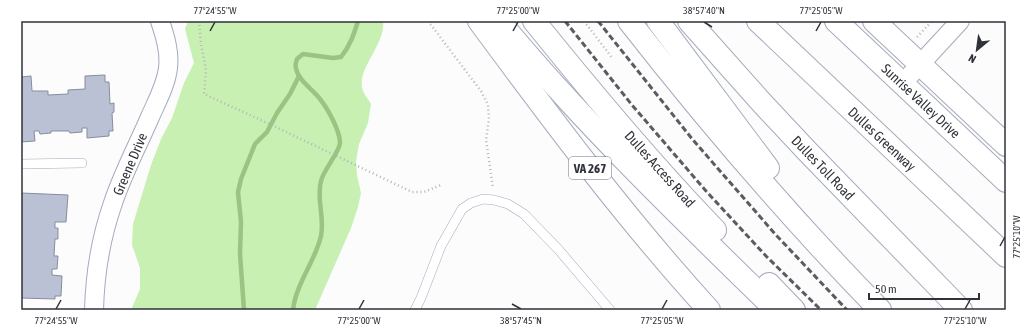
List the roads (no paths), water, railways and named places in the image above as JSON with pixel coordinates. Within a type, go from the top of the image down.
[{"type":"main road","name":"VA 267","points":[[479,21],[533,95],[600,181],[633,222],[709,310]]},
{"type":"main road","points":[[499,21],[603,138],[776,310]]},
{"type":"main road","name":"Dulles Access Road","points":[[534,21],[603,105],[676,187],[794,310]]},
{"type":"main road","points":[[629,21],[760,180],[838,266],[880,309]]},
{"type":"main road","points":[[658,21],[750,145],[790,195],[816,224],[880,309]]},
{"type":"main road","name":"Dulles Toll Road","points":[[689,21],[806,150],[961,310]]},
{"type":"main road","name":"Dulles Greenway","points":[[758,21],[1006,256]]},
{"type":"main road","name":"Sunrise Valley Drive","points":[[836,21],[1006,181]]},
{"type":"main road","name":"Sunrise Valley Drive","points":[[874,21],[1006,145]]},
{"type":"street","name":"Greene Drive","points":[[94,310],[98,266],[110,214],[119,189],[164,85],[168,68],[167,48],[160,21]]},
{"type":"street","points":[[902,84],[960,21]]},
{"type":"lane","points":[[21,164],[82,163]]},
{"type":"lane","points":[[415,310],[441,246],[462,209],[471,203],[483,199],[508,204],[524,214],[558,249],[610,310]]},
{"type":"waterway","points":[[293,310],[298,291],[315,255],[321,236],[322,222],[319,195],[322,177],[340,143],[336,126],[330,114],[317,95],[306,85],[297,73],[296,63],[297,59],[303,54],[333,58],[341,57],[349,44],[358,21]]},
{"type":"waterway","points":[[244,310],[240,254],[241,222],[238,192],[241,179],[255,144],[267,132],[299,76]]},
{"type":"railway","points":[[565,21],[632,105],[706,191],[766,256],[821,310]]},
{"type":"railway","points":[[598,21],[693,140],[776,235],[847,310]]}]
